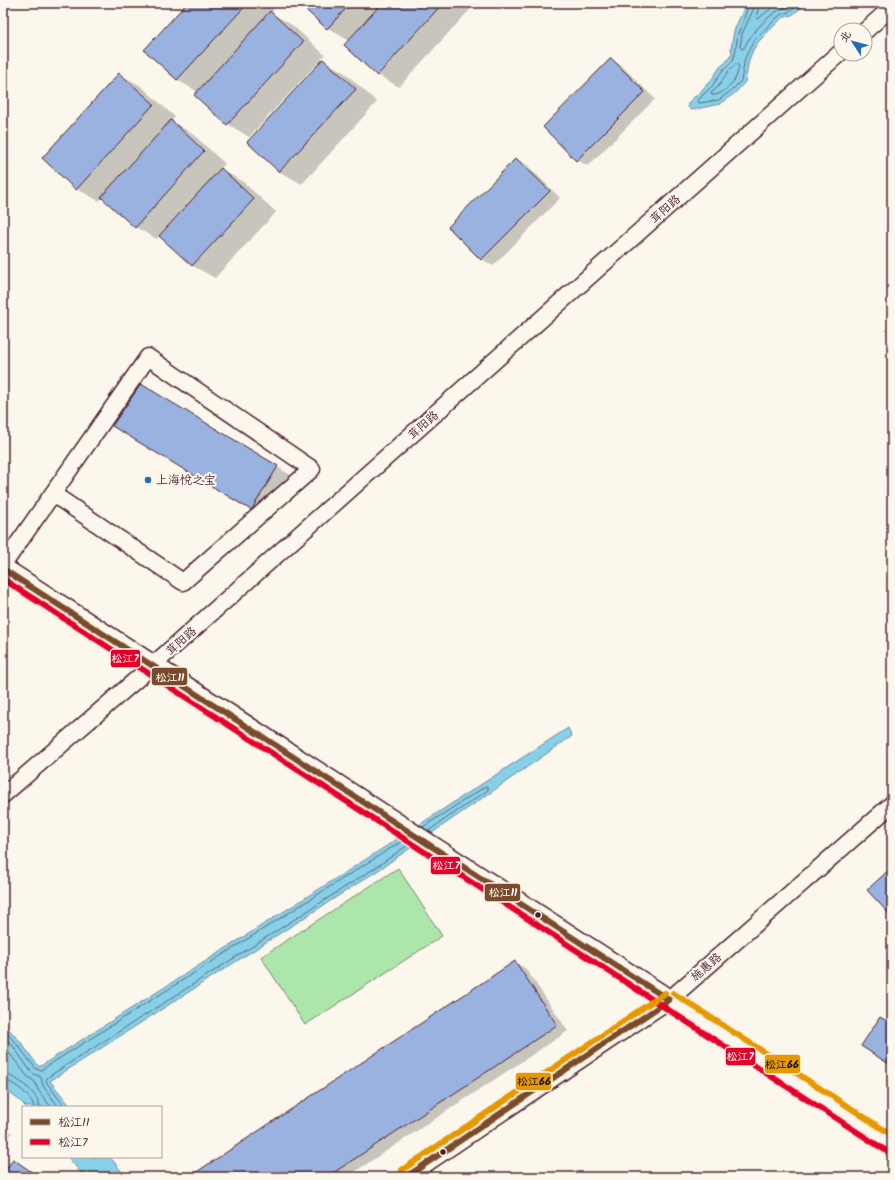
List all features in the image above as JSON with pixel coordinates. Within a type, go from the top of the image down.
[{"type":"main road","points":[[3,569],[892,1145]]},
{"type":"street","points":[[873,24],[892,7]]},
{"type":"street","name":"茸阳路","points":[[3,796],[152,666],[833,59]]},
{"type":"street","points":[[3,565],[148,357],[312,469],[183,582],[53,494]]},
{"type":"street","name":"施惠路","points":[[406,1177],[669,1000],[892,804]]},
{"type":"green space","points":[[398,868],[442,936],[305,1025],[261,957]]},
{"type":"water","points":[[746,3],[807,3],[792,15],[782,18],[759,41],[749,60],[745,82],[735,93],[720,104],[691,110],[688,107],[688,103],[710,82],[732,53],[731,49],[734,31]]},
{"type":"water","points":[[568,728],[572,736],[380,869],[50,1081],[70,1106],[25,1106],[3,1088],[3,1023],[19,1040],[39,1067],[368,858]]},
{"type":"water","points":[[69,1158],[111,1158],[126,1177],[84,1177]]},
{"type":"building","points":[[187,3],[248,3],[177,80],[144,50]]},
{"type":"building","points":[[298,3],[351,3],[327,29]]},
{"type":"building","points":[[382,3],[443,3],[377,76],[344,45]]},
{"type":"building","points":[[270,11],[303,42],[227,125],[194,95]]},
{"type":"building","points":[[611,58],[645,92],[576,161],[543,127]]},
{"type":"building","points":[[323,59],[356,89],[279,172],[247,142]]},
{"type":"building","points":[[119,73],[154,104],[76,190],[42,158]]},
{"type":"building","points":[[171,120],[204,151],[135,228],[101,197]]},
{"type":"building","points":[[516,158],[550,191],[481,260],[448,227]]},
{"type":"building","points":[[221,168],[254,199],[192,266],[159,236]]},
{"type":"building","points":[[141,384],[278,466],[251,510],[112,426]]},
{"type":"building","points":[[892,867],[892,917],[867,890]]},
{"type":"building","points":[[515,961],[557,1025],[514,1054],[327,1177],[189,1177]]},
{"type":"building","points":[[880,1017],[892,1024],[892,1066],[861,1046]]},
{"type":"building","points":[[13,1159],[39,1177],[3,1177],[3,1174]]},
{"type":"transit line","name":"松江11","points":[[3,569],[669,1000]]},
{"type":"transit line","name":"松江7","points":[[3,579],[888,1152]]},
{"type":"transit line","name":"松江66","points":[[402,1170],[665,993]]},
{"type":"transit line","name":"松江66","points":[[673,993],[892,1135]]},
{"type":"transit line","name":"松江11","points":[[406,1177],[669,1000]]},
{"type":"place","name":"上海悦之宝","points":[[148,480]]}]
